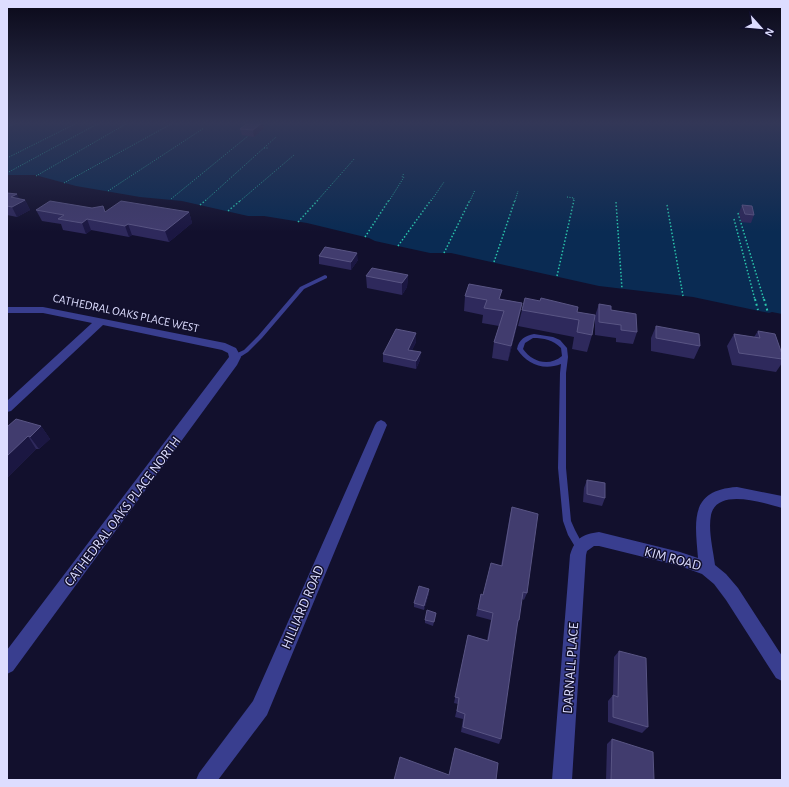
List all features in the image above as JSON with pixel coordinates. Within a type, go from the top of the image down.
[{"type":"street","name":"CATHEDRAL OAKS PLACE WEST","points":[[7,310],[43,310],[224,347],[232,351],[235,357]]},
{"type":"street","points":[[7,408],[100,322]]},
{"type":"street","name":"CATHEDRAL OAKS PLACE NORTH","points":[[7,665],[235,357]]},
{"type":"street","name":"HILLIARD ROAD","points":[[206,780],[260,708],[381,425]]},
{"type":"street","name":"KIM ROAD","points":[[579,551],[591,540],[599,539],[680,559],[707,568],[704,516],[706,506],[711,500],[718,495],[726,493],[744,493],[782,502]]},
{"type":"street","name":"DARNALL PLACE","points":[[562,780],[579,551]]},
{"type":"street","points":[[707,568],[720,579],[732,594],[782,672]]},
{"type":"lane","points":[[235,357],[246,351],[260,337],[302,288],[325,277]]},
{"type":"lane","points":[[565,357],[556,364],[541,365],[527,359],[520,350],[520,345],[523,341],[534,336],[548,337],[555,340],[564,348],[565,357],[563,373],[562,468],[567,521],[579,551]]},
{"type":"path","points":[[7,173],[33,159]]},
{"type":"path","points":[[36,176],[66,159]]},
{"type":"path","points":[[64,183],[108,159]]},
{"type":"path","points":[[108,191],[157,159]]},
{"type":"path","points":[[171,199],[220,159]]},
{"type":"path","points":[[200,205],[252,159]]},
{"type":"path","points":[[228,211],[290,159]]},
{"type":"path","points":[[298,222],[354,159]]},
{"type":"path","points":[[365,236],[404,177],[402,176],[404,173]]},
{"type":"path","points":[[398,246],[444,182]]},
{"type":"path","points":[[444,253],[475,190]]},
{"type":"path","points":[[494,262],[518,191]]},
{"type":"path","points":[[557,276],[574,198],[567,197]]},
{"type":"path","points":[[616,202],[622,289]]},
{"type":"path","points":[[667,205],[683,296]]},
{"type":"path","points":[[738,213],[768,313]]},
{"type":"path","points":[[734,219],[758,310]]},
{"type":"water","points":[[7,159],[782,159],[782,314],[772,312],[769,313],[693,297],[599,286],[451,253],[430,253],[375,241],[369,238],[307,223],[264,216],[248,216],[182,201],[140,197],[76,186],[35,175],[7,175]]},
{"type":"building","points":[[7,193],[17,194],[11,197],[25,200],[12,207],[7,206]]},
{"type":"building","points":[[50,201],[92,208],[103,206],[105,212],[121,201],[189,212],[165,231],[128,224],[125,226],[87,219],[82,223],[58,219],[64,215],[36,210]]},
{"type":"building","points":[[742,205],[752,206],[754,215],[745,214]]},
{"type":"building","points":[[325,247],[357,253],[351,262],[319,256]]},
{"type":"building","points":[[372,268],[408,275],[402,283],[366,276]]},
{"type":"building","points":[[469,284],[502,290],[499,299],[522,303],[511,346],[494,342],[504,311],[484,308],[487,300],[465,296]]},
{"type":"building","points":[[525,298],[540,301],[541,298],[578,307],[577,312],[595,315],[592,335],[577,332],[579,320],[522,310]]},
{"type":"building","points":[[599,304],[611,306],[611,310],[636,314],[637,332],[621,330],[621,325],[599,322]]},
{"type":"building","points":[[656,326],[699,334],[700,346],[656,338]]},
{"type":"building","points":[[396,329],[416,333],[408,350],[421,352],[416,361],[383,354]]},
{"type":"building","points":[[758,331],[775,334],[782,354],[782,359],[739,353],[734,334],[760,338]]},
{"type":"building","points":[[16,419],[41,426],[7,456],[7,427]]},
{"type":"building","points":[[587,480],[605,483],[605,498],[587,494]]},
{"type":"building","points":[[512,507],[538,514],[527,593],[523,592],[518,620],[501,739],[463,727],[465,714],[457,711],[459,698],[455,697],[468,635],[488,641],[493,613],[478,609],[491,563],[502,566]]},
{"type":"building","points":[[419,586],[429,589],[424,606],[414,603]]},
{"type":"building","points":[[427,610],[436,613],[434,622],[425,620]]},
{"type":"building","points":[[619,651],[646,658],[648,727],[613,717],[613,695],[618,697]]},
{"type":"building","points":[[612,739],[653,752],[654,780],[611,780]]},
{"type":"building","points":[[455,748],[498,763],[496,780],[394,780],[400,757],[449,775]]}]
